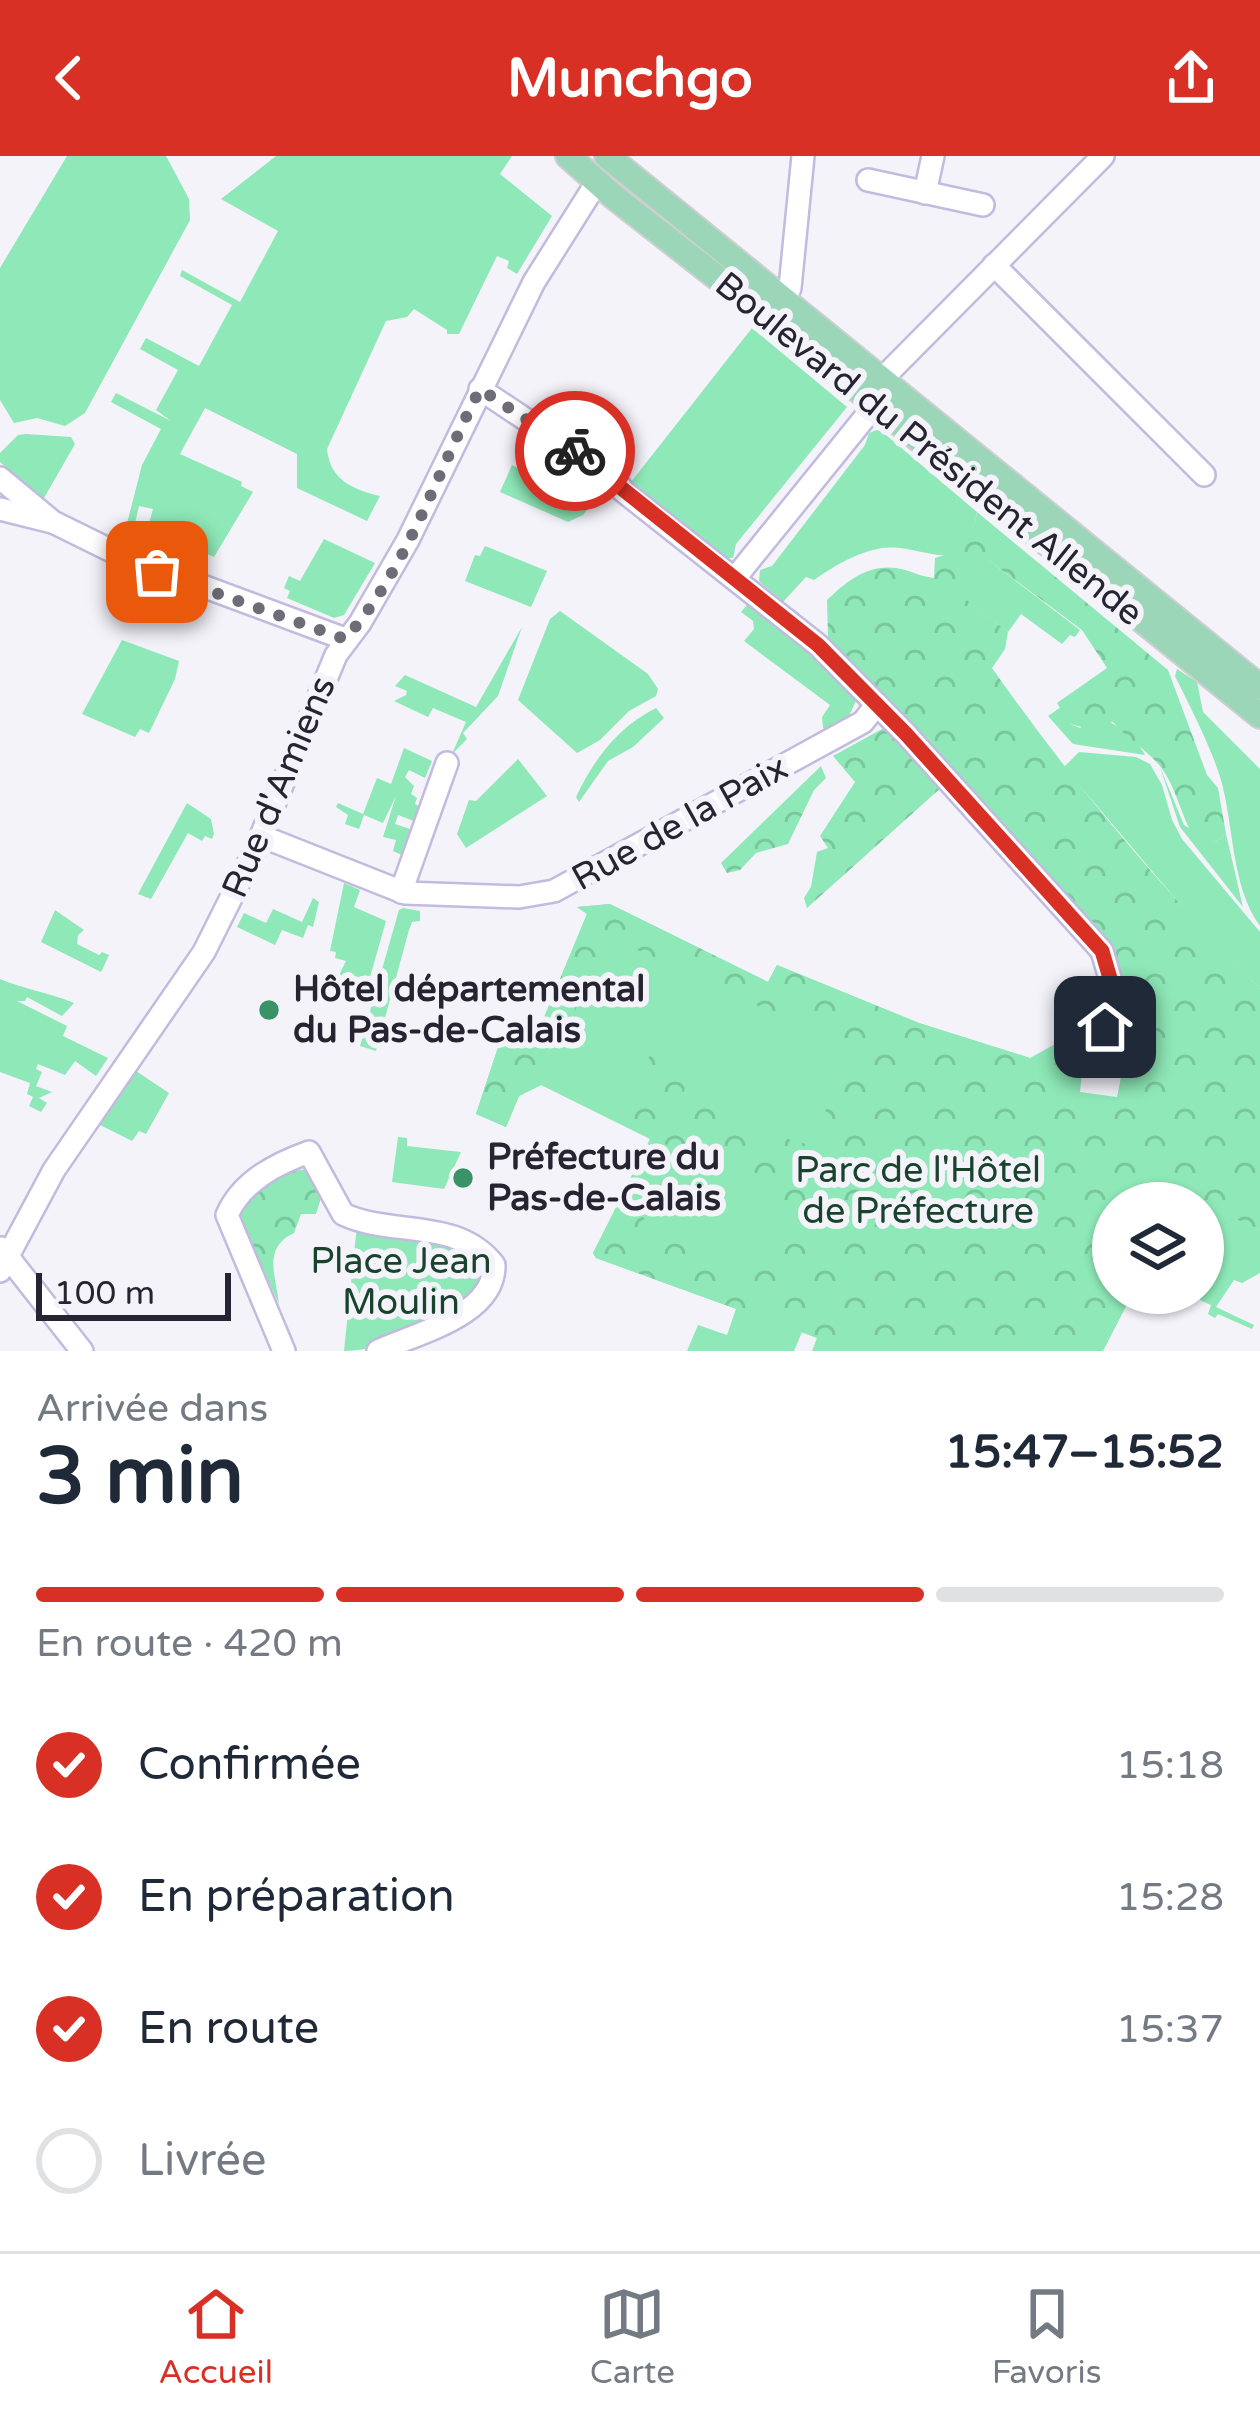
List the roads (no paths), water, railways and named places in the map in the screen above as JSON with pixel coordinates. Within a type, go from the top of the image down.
[{"type":"main road","name":"Boulevard du Président Allende","points":[[613,158],[784,301],[878,393],[1260,716]]},
{"type":"main road","points":[[597,182],[613,158]]},
{"type":"main road","name":"Boulevard du Président Allende","points":[[572,159],[1260,687]]},
{"type":"street","points":[[784,301],[790,287],[803,156]]},
{"type":"street","points":[[925,193],[933,156]]},
{"type":"street","points":[[736,578],[878,393],[888,368],[1103,156]]},
{"type":"street","points":[[868,180],[982,205]]},
{"type":"street","name":"Rue d'Amiens","points":[[3,1257],[54,1170],[193,971],[261,836],[345,639],[360,623],[408,540],[552,249],[597,182]]},
{"type":"street","points":[[994,265],[1204,475]]},
{"type":"street","points":[[480,389],[596,466],[818,645],[878,704],[1102,951],[1112,985],[1105,1027]]},
{"type":"street","points":[[0,478],[53,522]]},
{"type":"street","points":[[0,509],[53,522],[157,572],[345,639]]},
{"type":"street","name":"Rue de la Paix","points":[[261,836],[401,892],[519,897],[554,891],[863,722],[878,704]]},
{"type":"street","points":[[401,892],[447,764]]},
{"type":"street","points":[[284,1351],[227,1215],[244,1187],[309,1152],[349,1218],[437,1232],[479,1251],[495,1269],[487,1289],[465,1314],[378,1351]]},
{"type":"street","points":[[3,1257],[82,1351]]},
{"type":"place","name":"Hôtel départemental du Pas-de-Calais","points":[[269,1010]]},
{"type":"place","name":"Préfecture du Pas-de-Calais","points":[[463,1178]]},
{"type":"park label","name":"Parc de l'Hôtel de Préfecture","points":[[918,1190]]},
{"type":"park label","name":"Place Jean Moulin","points":[[401,1282]]}]
